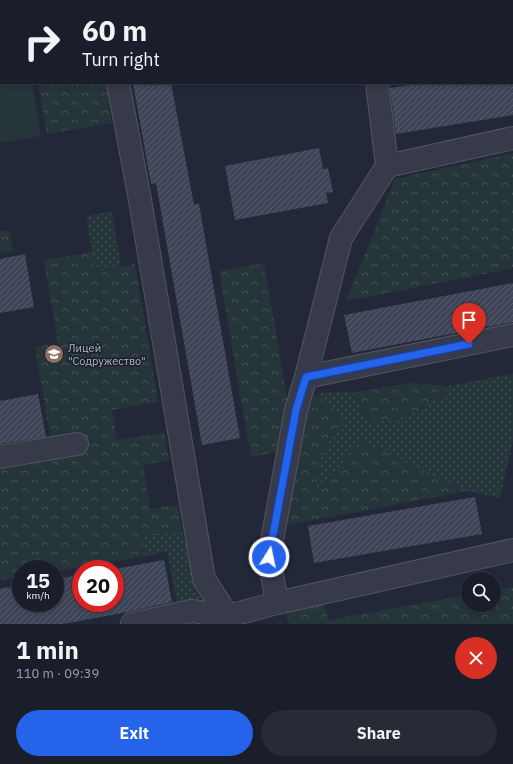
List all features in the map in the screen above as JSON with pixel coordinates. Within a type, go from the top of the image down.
[{"type":"lane","points":[[118,84],[140,200],[204,578],[228,620]]},
{"type":"lane","points":[[277,603],[269,557],[296,410],[306,377],[341,238],[387,166],[377,84]]},
{"type":"lane","points":[[387,166],[513,138]]},
{"type":"lane","points":[[306,377],[513,335]]},
{"type":"lane","points":[[0,457],[77,444]]},
{"type":"lane","points":[[132,624],[191,611],[228,620],[277,603],[513,550]]},
{"type":"green space","points":[[0,84],[32,84],[41,136],[0,143]]},
{"type":"green space","points":[[38,84],[106,84],[112,123],[47,134]]},
{"type":"green space","points":[[513,153],[513,267],[510,269],[346,301],[395,179]]},
{"type":"green space","points":[[112,211],[121,267],[95,271],[86,216]]},
{"type":"green space","points":[[9,230],[13,251],[0,253],[0,231]]},
{"type":"green space","points":[[92,252],[95,271],[135,264],[158,402],[112,410],[117,440],[164,433],[169,460],[143,465],[150,509],[178,505],[182,530],[142,537],[146,556],[122,560],[72,560],[72,568],[64,570],[64,560],[12,560],[12,578],[0,580],[0,463],[53,454],[35,347],[58,343],[44,260]]},
{"type":"green space","points":[[264,263],[289,409],[277,452],[251,457],[219,271]]},
{"type":"green space","points":[[513,374],[513,440],[500,498],[467,491],[315,493],[322,456],[343,418],[317,393],[355,392],[360,410],[370,422],[393,420],[408,416],[442,396],[448,386]]},
{"type":"green space","points":[[411,383],[448,386],[442,396],[408,416],[393,420],[371,422],[360,410],[355,392]]},
{"type":"green space","points":[[317,393],[343,418],[322,456],[315,492],[362,441],[467,491],[288,525],[299,411]]},
{"type":"green space","points":[[182,530],[195,579],[202,595],[204,605],[200,609],[177,603],[167,551],[146,556],[142,537]]},
{"type":"green space","points":[[513,587],[513,624],[289,624],[285,606],[323,599],[328,620],[461,596],[461,612],[501,612],[501,589]]},
{"type":"building","points":[[133,84],[171,84],[194,205],[199,204],[240,438],[202,445],[156,183],[151,184]]},
{"type":"building","points":[[416,84],[513,84],[513,115],[396,134],[390,88]]},
{"type":"building","points":[[319,148],[323,169],[328,168],[333,192],[326,193],[328,203],[235,220],[225,166]]},
{"type":"building","points":[[25,254],[34,307],[0,313],[0,259]]},
{"type":"building","points":[[513,283],[513,322],[352,353],[344,315]]},
{"type":"building","points":[[38,394],[46,437],[0,444],[0,401]]},
{"type":"building","points":[[475,497],[482,534],[314,563],[308,526]]},
{"type":"building","points":[[164,560],[172,602],[128,612],[63,624],[0,624],[0,589],[12,587],[12,612],[64,612],[64,578],[72,576],[72,612],[124,612],[124,567]]},
{"type":"place","name":"Лицей \"Содружество\"","points":[[54,354]]},
{"type":"route","points":[[269,557],[296,410],[306,377],[469,344]]}]
